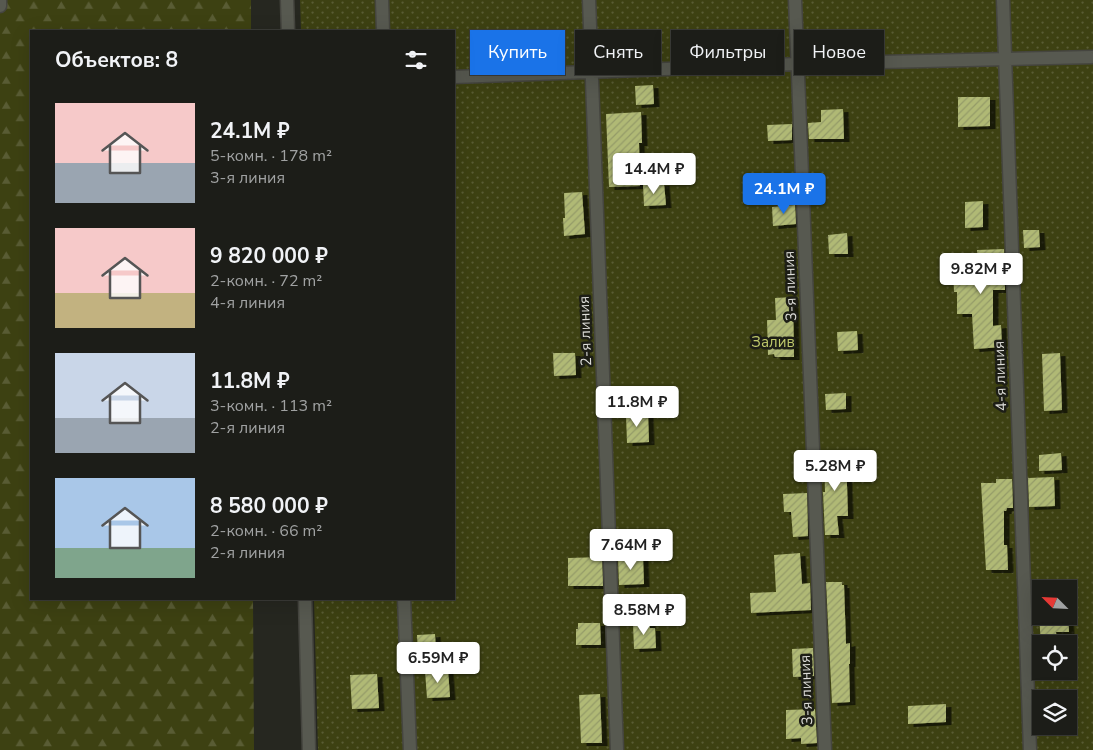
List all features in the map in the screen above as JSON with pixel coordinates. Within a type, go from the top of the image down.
[{"type":"street","points":[[0,0],[0,6]]},
{"type":"street","points":[[287,0],[288,30]]},
{"type":"street","points":[[382,0],[383,30]]},
{"type":"street","name":"2-я линия","points":[[588,0],[589,30]]},
{"type":"street","name":"3-я линия","points":[[795,0],[796,30]]},
{"type":"street","name":"4-я линия","points":[[1003,0],[1030,750]]},
{"type":"street","points":[[884,62],[1093,57]]},
{"type":"street","points":[[661,69],[794,64]]},
{"type":"street","points":[[455,77],[575,72]]},
{"type":"street","name":"2-я линия","points":[[591,75],[617,750]]},
{"type":"street","name":"3-я линия","points":[[798,75],[825,750]]},
{"type":"street","points":[[305,600],[309,750]]},
{"type":"street","points":[[404,600],[410,750]]},
{"type":"green space","points":[[0,0],[251,0],[251,30],[30,30],[30,600],[253,600],[254,750],[0,750]]},
{"type":"green space","name":"Залив","points":[[300,0],[1093,0],[1093,750],[318,750],[314,600],[455,600],[455,30],[301,30]]},
{"type":"building","points":[[653,85],[654,104],[636,105],[635,86]]},
{"type":"building","points":[[958,97],[990,97],[990,126],[958,127]]},
{"type":"building","points":[[843,109],[844,139],[809,139],[808,123],[821,122],[821,110]]},
{"type":"building","points":[[641,112],[642,143],[639,143],[640,186],[609,187],[606,114]]},
{"type":"building","points":[[792,124],[792,140],[768,141],[767,125]]},
{"type":"building","points":[[664,183],[666,205],[644,206],[643,184]]},
{"type":"building","points":[[582,192],[585,234],[564,236],[564,193]]},
{"type":"building","points":[[983,201],[983,227],[965,228],[965,202]]},
{"type":"building","points":[[795,205],[796,224],[773,226],[772,207]]},
{"type":"building","points":[[1023,230],[1039,230],[1040,247],[1024,248]]},
{"type":"building","points":[[847,233],[848,254],[829,254],[828,235]]},
{"type":"building","points":[[1004,249],[1005,290],[993,290],[993,326],[1001,325],[1002,347],[974,349],[972,314],[957,314],[957,292],[954,292],[953,267],[978,266],[977,250]]},
{"type":"building","points":[[793,297],[794,357],[768,355],[767,320],[776,320],[775,298]]},
{"type":"building","points":[[857,331],[858,350],[838,351],[837,332]]},
{"type":"building","points":[[553,353],[575,353],[576,375],[554,376]]},
{"type":"building","points":[[1060,353],[1062,410],[1044,411],[1042,354]]},
{"type":"building","points":[[846,393],[846,409],[826,410],[825,394]]},
{"type":"building","points":[[648,414],[649,442],[627,443],[626,415]]},
{"type":"building","points":[[1061,453],[1062,470],[1039,471],[1039,455]]},
{"type":"building","points":[[846,455],[848,516],[837,516],[839,535],[825,535],[824,456]]},
{"type":"building","points":[[1054,477],[1055,506],[1029,507],[1028,478]]},
{"type":"building","points":[[996,479],[1012,479],[1013,508],[1007,508],[1004,511],[1004,545],[1007,545],[1008,570],[986,570],[981,483],[996,483]]},
{"type":"building","points":[[807,493],[808,536],[793,537],[791,512],[784,512],[783,494]]},
{"type":"building","points":[[800,553],[802,584],[810,583],[811,610],[751,613],[750,593],[776,592],[774,555]]},
{"type":"building","points":[[640,556],[640,558],[643,558],[644,584],[619,585],[618,557]]},
{"type":"building","points":[[602,557],[603,586],[568,586],[568,558]]},
{"type":"building","points":[[826,582],[842,582],[842,585],[844,585],[846,644],[850,643],[850,702],[832,703]]},
{"type":"building","points":[[578,623],[600,623],[601,645],[576,645]]},
{"type":"building","points":[[650,623],[650,628],[655,628],[656,648],[634,649],[633,624]]},
{"type":"building","points":[[1040,625],[1069,625],[1069,632],[1056,632],[1056,635],[1040,635]]},
{"type":"building","points":[[435,634],[436,653],[418,654],[417,635]]},
{"type":"building","points":[[813,648],[814,676],[793,677],[792,649]]},
{"type":"building","points":[[448,670],[450,697],[427,698],[425,671]]},
{"type":"building","points":[[377,674],[379,708],[352,709],[350,675]]},
{"type":"building","points":[[600,694],[602,743],[581,743],[579,695]]},
{"type":"building","points":[[946,704],[946,722],[908,724],[908,706]]},
{"type":"building","points":[[815,709],[817,743],[801,744],[801,738],[786,739],[786,710]]}]
